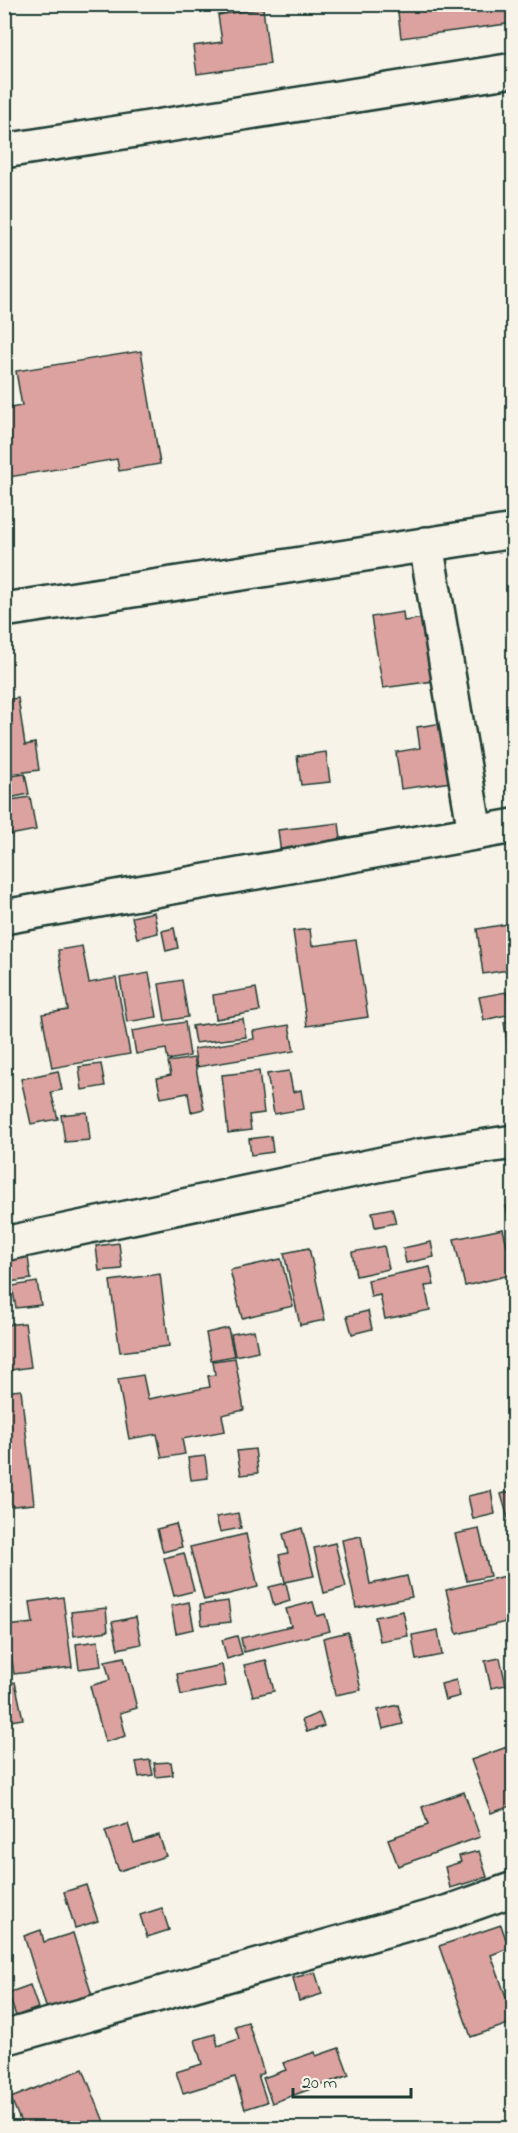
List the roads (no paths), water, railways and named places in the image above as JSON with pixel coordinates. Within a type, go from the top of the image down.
[{"type":"street","points":[[4,151],[513,70]]},
{"type":"street","points":[[4,610],[513,531]]},
{"type":"street","points":[[426,544],[475,832]]},
{"type":"street","points":[[4,916],[513,826]]},
{"type":"street","points":[[4,1244],[420,1156],[513,1142]]},
{"type":"street","points":[[4,2038],[449,1912],[513,1889]]}]
